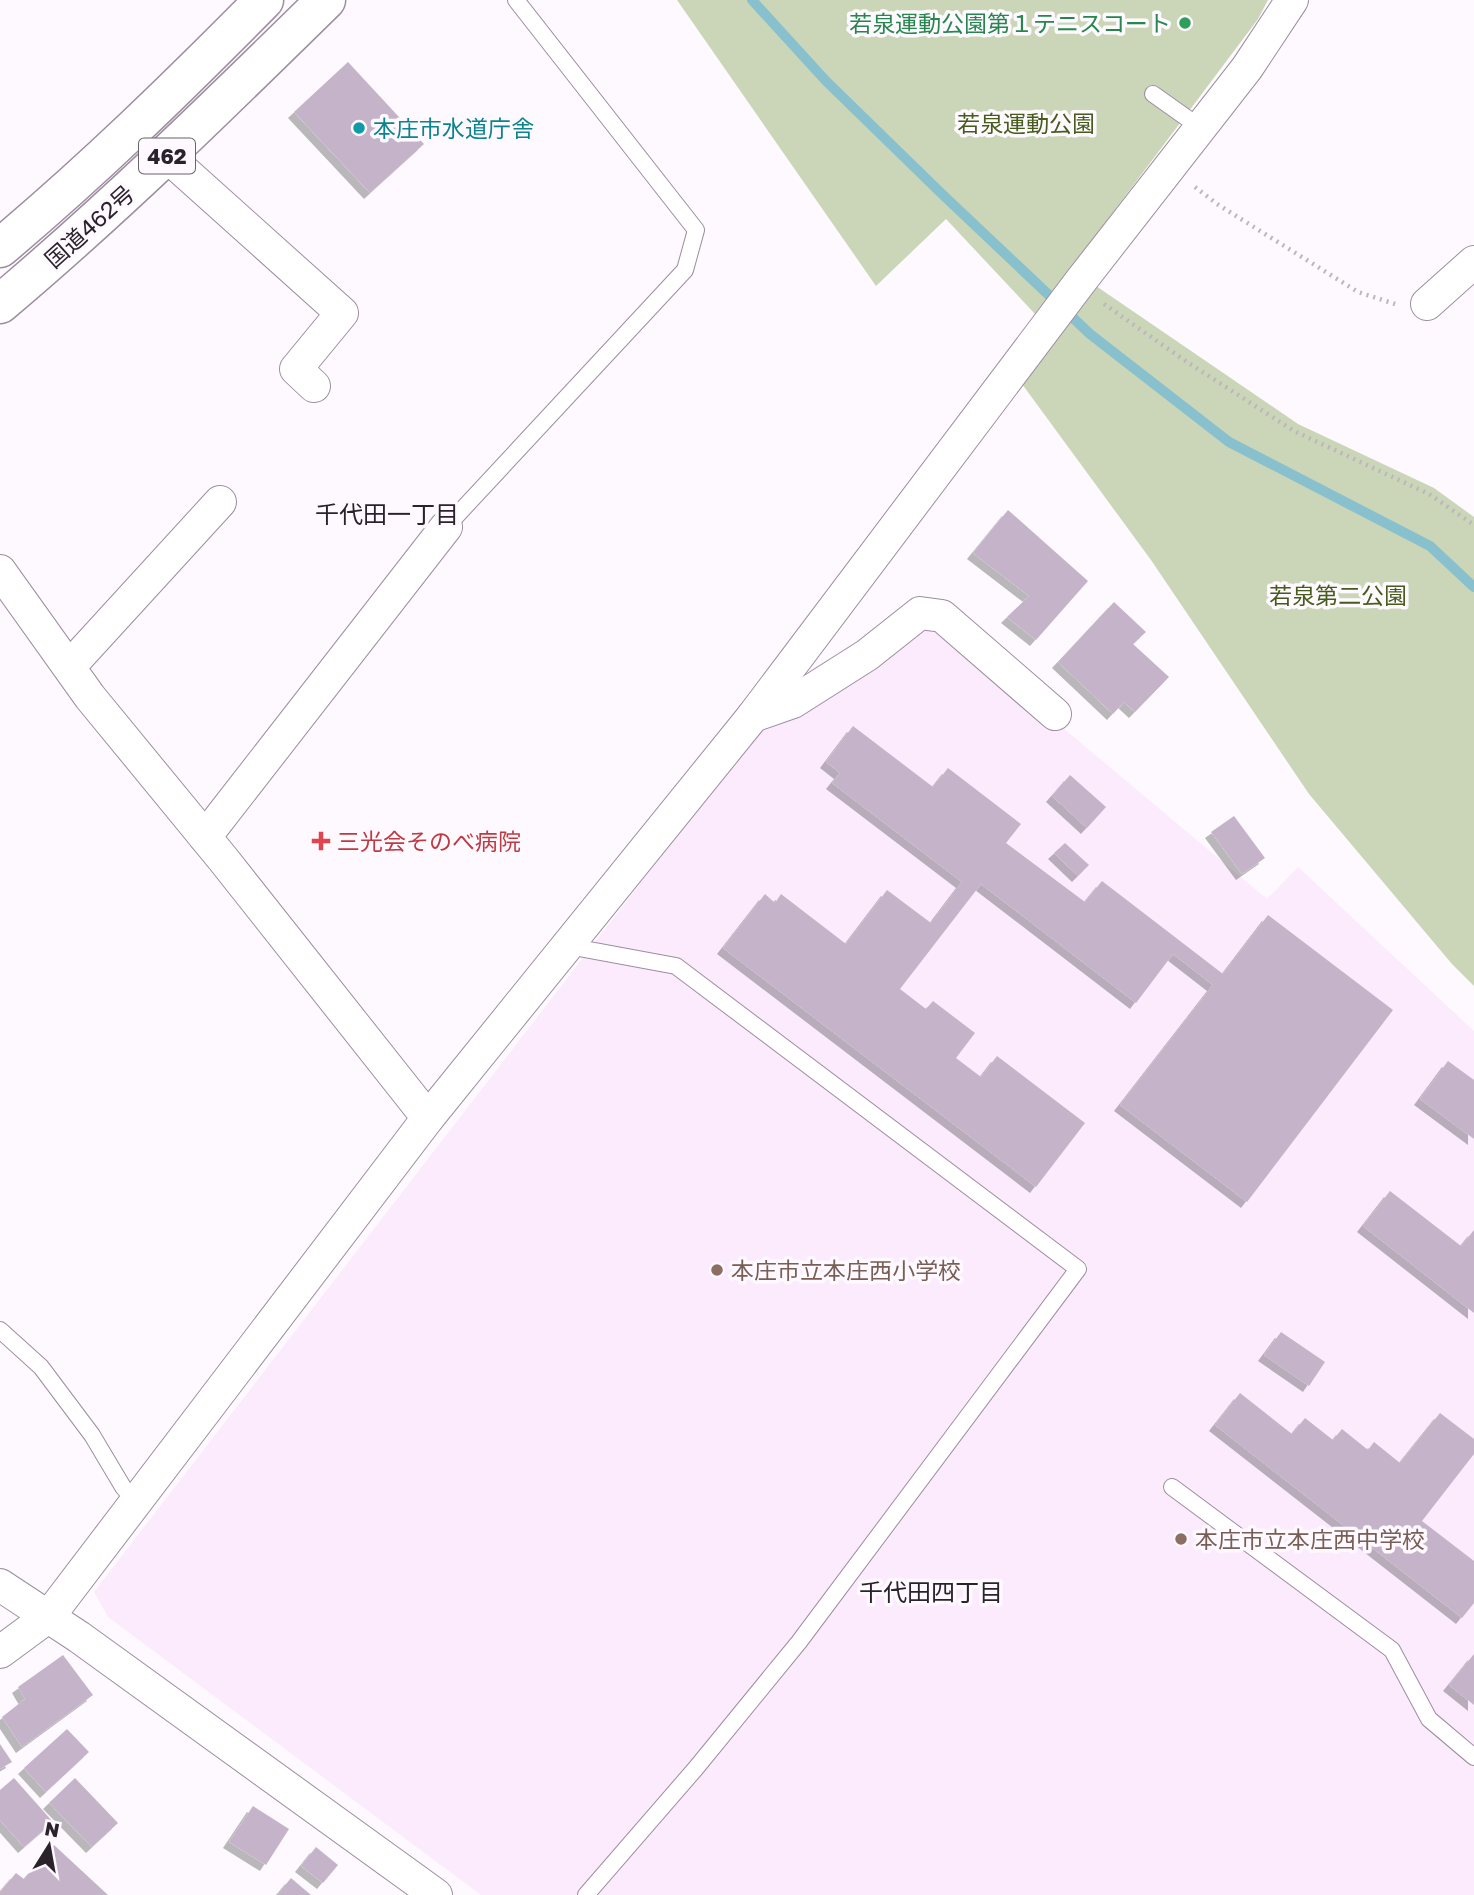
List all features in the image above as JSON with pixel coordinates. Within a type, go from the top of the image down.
[{"type":"highway","name":"国道462号","points":[[0,248],[168,98],[264,0]]},
{"type":"highway","name":"国道462号","points":[[0,304],[72,243],[167,156],[326,0]]},
{"type":"street","points":[[0,1652],[49,1616],[428,1118],[753,716],[1079,283],[1247,68],[1292,0]]},
{"type":"street","points":[[167,156],[342,313],[296,369],[314,386]]},
{"type":"street","points":[[1427,304],[1474,262]]},
{"type":"street","points":[[70,666],[220,502]]},
{"type":"street","points":[[205,837],[446,527]]},
{"type":"street","points":[[0,571],[90,697],[428,1118]]},
{"type":"street","points":[[753,716],[793,702],[867,655],[920,613],[942,616],[1055,715]]},
{"type":"street","points":[[0,1585],[49,1616],[436,1895]]},
{"type":"lane","points":[[446,527],[685,270],[696,230],[516,0]]},
{"type":"lane","points":[[1153,94],[1201,128]]},
{"type":"lane","points":[[568,946],[676,966],[1078,1269],[799,1642],[696,1768],[586,1895]]},
{"type":"lane","points":[[0,1330],[41,1367],[92,1435],[123,1487],[135,1501]]},
{"type":"lane","points":[[1172,1487],[1392,1650],[1429,1719],[1474,1757]]},
{"type":"path","points":[[1169,167],[1217,204],[1358,292],[1406,306],[1427,304]]},
{"type":"path","points":[[1079,283],[1139,329],[1294,431],[1429,494],[1474,525]]},
{"type":"shaded area","name":"本庄市立本庄西小学校","points":[[922,623],[939,624],[1267,899],[1298,867],[1474,1031],[1474,1895],[481,1895],[108,1617],[94,1592],[764,723]]},
{"type":"green space","name":"若泉運動公園","points":[[677,0],[1268,0],[1258,19],[1036,315],[946,219],[876,286]]},
{"type":"green space","name":"若泉第二公園","points":[[1096,286],[1298,424],[1434,488],[1474,517],[1474,986],[1452,964],[1309,794],[1151,560],[1022,384]]},
{"type":"building","name":"本庄市水道庁舎","points":[[348,62],[424,144],[370,193],[294,112]]},
{"type":"building","points":[[1008,510],[1088,581],[1036,640],[1007,617],[1029,596],[973,553]]},
{"type":"building","points":[[1114,602],[1146,632],[1133,644],[1169,677],[1135,712],[1124,702],[1113,714],[1058,662]]},
{"type":"building","points":[[853,726],[933,787],[948,768],[1021,824],[1006,843],[1085,902],[1102,881],[1223,974],[1268,915],[1393,1010],[1247,1202],[1120,1105],[1213,985],[1173,954],[1136,1003],[981,884],[900,989],[926,1009],[933,1001],[975,1033],[956,1058],[981,1077],[997,1056],[1085,1123],[1036,1187],[723,948],[765,894],[775,903],[781,894],[846,944],[887,890],[931,923],[962,882],[832,783],[840,773],[826,762]]},
{"type":"building","points":[[1070,775],[1106,807],[1087,828],[1052,796]]},
{"type":"building","points":[[1234,816],[1265,858],[1242,874],[1211,832]]},
{"type":"building","points":[[1065,843],[1089,865],[1078,876],[1054,853]]},
{"type":"building","points":[[1448,1061],[1474,1080],[1474,1139],[1420,1099]]},
{"type":"building","points":[[1390,1191],[1461,1246],[1474,1230],[1474,1313],[1363,1226]]},
{"type":"building","points":[[1281,1332],[1325,1362],[1309,1386],[1264,1355]]},
{"type":"building","points":[[1240,1393],[1292,1434],[1305,1418],[1333,1440],[1342,1429],[1368,1450],[1374,1442],[1400,1463],[1440,1413],[1474,1439],[1474,1454],[1422,1521],[1474,1561],[1474,1603],[1462,1618],[1215,1425]]},
{"type":"building","points":[[1474,1654],[1474,1705],[1449,1685]]},
{"type":"building","points":[[63,1655],[93,1695],[22,1747],[2,1717],[25,1699],[18,1687]]},
{"type":"building","points":[[67,1729],[89,1752],[46,1792],[24,1768]]},
{"type":"building","points":[[0,1744],[12,1762],[0,1769]]},
{"type":"building","points":[[14,1778],[53,1822],[24,1847],[0,1820],[0,1790]]},
{"type":"building","points":[[75,1778],[118,1823],[92,1847],[49,1803]]},
{"type":"building","points":[[253,1806],[289,1829],[266,1865],[229,1842]]},
{"type":"building","points":[[54,1845],[108,1895],[0,1895],[16,1873],[24,1879]]},
{"type":"building","points":[[316,1847],[338,1865],[323,1883],[301,1866]]},
{"type":"building","points":[[291,1878],[311,1895],[277,1895]]},
{"type":"waterway","points":[[752,0],[826,81],[1090,334],[1229,442],[1430,546],[1474,587]]},
{"type":"place","name":"若泉運動公園第１テニスコート","points":[[1185,23]]},
{"type":"place","name":"本庄市水道庁舎","points":[[359,128]]},
{"type":"place","name":"三光会そのべ病院","points":[[321,841]]},
{"type":"place","name":"本庄市立本庄西小学校","points":[[717,1270]]},
{"type":"place","name":"本庄市立本庄西中学校","points":[[1181,1539]]},
{"type":"district","name":"千代田一丁目","points":[[387,513]]},
{"type":"district","name":"千代田四丁目","points":[[931,1591]]}]
